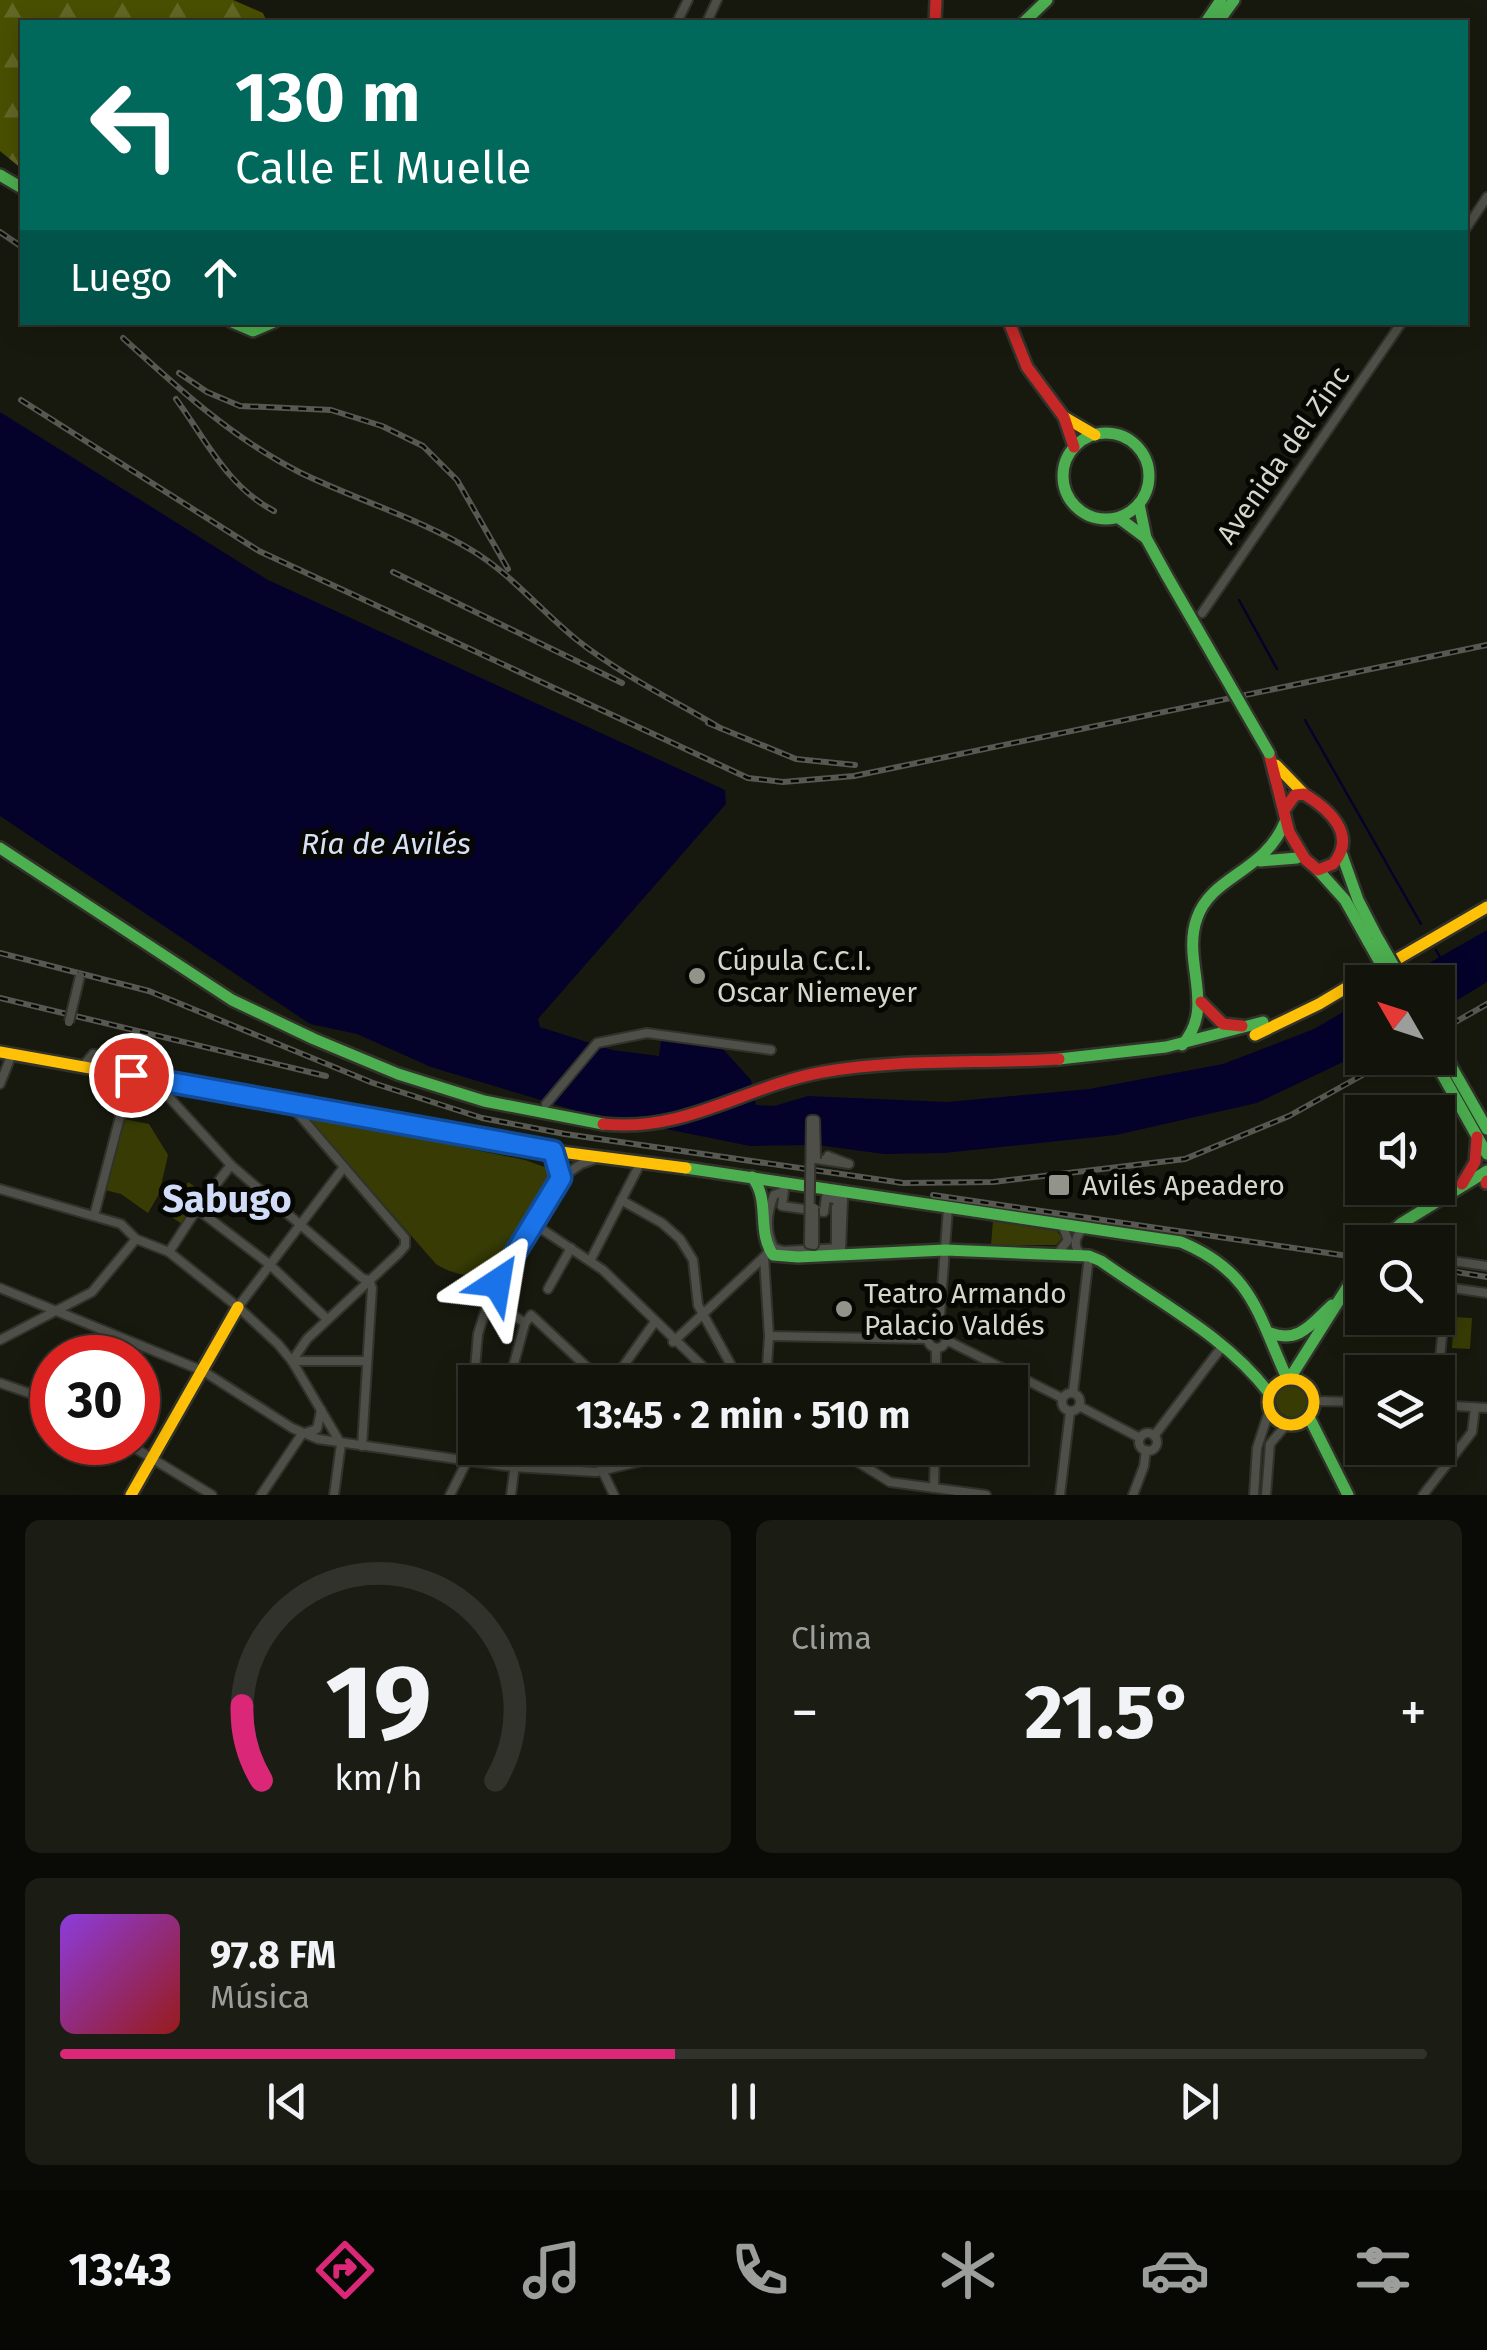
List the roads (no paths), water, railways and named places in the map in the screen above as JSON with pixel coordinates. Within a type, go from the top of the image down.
[{"type":"main road","points":[[1026,20],[1047,0]]},
{"type":"main road","points":[[237,325],[248,332],[258,332],[269,325]]},
{"type":"main road","points":[[1010,325],[1027,367],[1064,417],[1074,447]]},
{"type":"main road","points":[[1064,417],[1094,435]]},
{"type":"main road","points":[[1118,518],[1139,504],[1148,487],[1146,458],[1128,439],[1108,433],[1094,435],[1074,447],[1064,466],[1063,478],[1071,502],[1090,516],[1118,518],[1146,538]]},
{"type":"main road","points":[[1139,504],[1146,538],[1271,758],[1304,794],[1336,820],[1343,839],[1342,855],[1383,965]]},
{"type":"main road","points":[[1271,758],[1296,851],[1345,900],[1391,965]]},
{"type":"main road","points":[[1182,1046],[1192,1038],[1199,1022],[1201,1002],[1190,956],[1196,917],[1217,889],[1274,848],[1295,796],[1304,794]]},
{"type":"main road","points":[[0,848],[232,1000],[264,1016],[359,1059],[474,1101],[605,1124],[655,1126],[683,1120],[765,1088],[844,1068],[1020,1063],[1108,1057],[1182,1046],[1263,1022],[1345,985]]},
{"type":"main road","points":[[1318,870],[1331,868],[1342,855]]},
{"type":"main road","points":[[1256,862],[1297,858]]},
{"type":"main road","points":[[1385,965],[1487,907]]},
{"type":"main road","points":[[1020,1063],[1054,1066],[1148,1060],[1216,1047],[1289,1020],[1345,988]]},
{"type":"main road","points":[[1201,1002],[1215,1019],[1233,1027],[1263,1022]]},
{"type":"main road","points":[[1148,1060],[1206,1045],[1212,1039],[1215,1019]]},
{"type":"main road","points":[[1199,1022],[1212,1039],[1220,1041],[1289,1020]]},
{"type":"main road","points":[[6,1053],[553,1151],[752,1177],[843,1197],[1181,1242],[1203,1251],[1241,1280],[1296,1377],[1314,1401],[1309,1417],[1299,1424],[1286,1425],[1276,1420],[1269,1410],[1269,1393],[1261,1379],[1101,1260],[1085,1255],[945,1250],[841,1251],[780,1257],[766,1254],[762,1188],[752,1177]]},
{"type":"main road","points":[[1448,1075],[1482,1133],[1487,1154]]},
{"type":"main road","points":[[1461,1185],[1476,1162],[1482,1133]]},
{"type":"main road","points":[[1400,1225],[1487,1170]]},
{"type":"main road","points":[[1414,1225],[1487,1182]]},
{"type":"main road","points":[[764,1203],[781,1187],[800,1186]]},
{"type":"main road","points":[[1270,1333],[1294,1338],[1345,1292]]},
{"type":"main road","points":[[1269,1393],[1276,1384],[1296,1377],[1345,1299]]},
{"type":"main road","points":[[1296,1377],[1338,1300]]},
{"type":"main road","points":[[160,1447],[238,1307]]},
{"type":"main road","points":[[1309,1417],[1348,1495]]},
{"type":"main road","points":[[131,1495],[150,1465]]},
{"type":"street","points":[[1468,226],[1487,198]]},
{"type":"street","name":"Avenida del Zinc","points":[[1202,612],[1400,325]]},
{"type":"street","points":[[69,1022],[80,976]]},
{"type":"street","points":[[546,1104],[598,1043],[647,1034],[770,1050]]},
{"type":"street","points":[[0,1084],[6,1053]]},
{"type":"street","points":[[94,1216],[131,1075]]},
{"type":"street","points":[[152,1078],[231,1165],[369,1280],[372,1288],[362,1446]]},
{"type":"street","points":[[290,1104],[405,1238],[399,1253],[307,1339],[292,1361]]},
{"type":"street","points":[[813,1208],[814,1244],[809,1244],[811,1120],[815,1120],[810,1157],[849,1164],[828,1156]]},
{"type":"street","points":[[553,1151],[561,1178]]},
{"type":"street","points":[[475,1365],[478,1334],[489,1299],[561,1178],[581,1164],[604,1157]]},
{"type":"street","points":[[590,1261],[640,1162]]},
{"type":"street","points":[[169,1252],[231,1165]]},
{"type":"street","points":[[238,1307],[344,1167]]},
{"type":"street","points":[[0,1189],[121,1224],[136,1238],[169,1252],[238,1307],[292,1361],[342,1444],[334,1495]]},
{"type":"street","points":[[784,1191],[782,1206],[824,1212],[826,1197],[843,1197],[841,1251],[774,1248],[769,1239],[768,1209],[774,1195],[784,1191]]},
{"type":"street","points":[[621,1200],[662,1222],[680,1239],[693,1260],[698,1305],[731,1365]]},
{"type":"street","points":[[939,1329],[948,1208]]},
{"type":"street","points":[[197,1209],[270,1264],[328,1319]]},
{"type":"street","points":[[534,1224],[603,1270],[699,1365]]},
{"type":"street","points":[[1059,1252],[1068,1240],[1062,1224]]},
{"type":"street","points":[[1072,1392],[1085,1255],[1076,1250],[1076,1237],[1084,1228]]},
{"type":"street","points":[[0,1340],[92,1292],[136,1238]]},
{"type":"street","points":[[548,1289],[571,1248]]},
{"type":"street","points":[[673,1342],[766,1254]]},
{"type":"street","points":[[766,1254],[767,1365]]},
{"type":"street","points":[[1455,1261],[1487,1266]]},
{"type":"street","points":[[0,1288],[202,1371],[302,1434],[342,1444],[458,1460]]},
{"type":"street","points":[[1455,1289],[1487,1294]]},
{"type":"street","points":[[22,1298],[33,1307],[29,1324]]},
{"type":"street","points":[[489,1299],[528,1319],[583,1365]]},
{"type":"street","points":[[514,1365],[528,1319]]},
{"type":"street","points":[[624,1365],[654,1323]]},
{"type":"street","points":[[936,1348],[928,1339],[930,1332],[939,1329]]},
{"type":"street","points":[[939,1329],[946,1340],[1062,1398]]},
{"type":"street","points":[[768,1336],[928,1339]]},
{"type":"street","points":[[936,1348],[946,1340]]},
{"type":"street","points":[[936,1348],[936,1365]]},
{"type":"street","points":[[1146,1450],[1154,1447],[1154,1436],[1220,1348]]},
{"type":"street","points":[[292,1361],[367,1361]]},
{"type":"street","points":[[0,1383],[30,1393]]},
{"type":"street","points":[[1062,1398],[1072,1392]]},
{"type":"street","points":[[1072,1392],[1080,1398],[1080,1406]]},
{"type":"street","points":[[1062,1398],[1063,1408],[1070,1412]]},
{"type":"street","points":[[1314,1401],[1345,1402]]},
{"type":"street","points":[[1070,1412],[1080,1406]]},
{"type":"street","points":[[1080,1406],[1140,1438]]},
{"type":"street","points":[[1455,1406],[1487,1408]]},
{"type":"street","points":[[1423,1495],[1472,1432],[1475,1408]]},
{"type":"street","points":[[261,1495],[302,1434],[317,1428],[321,1409]]},
{"type":"street","points":[[1254,1495],[1258,1448],[1269,1410]]},
{"type":"street","points":[[1060,1495],[1070,1412]]},
{"type":"street","points":[[1266,1495],[1270,1444],[1286,1425]]},
{"type":"street","points":[[1146,1450],[1139,1444],[1140,1438],[1146,1433],[1154,1436]]},
{"type":"street","points":[[1134,1495],[1146,1450]]},
{"type":"street","points":[[160,1464],[212,1495]]},
{"type":"street","points":[[450,1495],[464,1465]]},
{"type":"street","points":[[497,1465],[603,1472],[629,1465]]},
{"type":"street","points":[[862,1465],[890,1482],[986,1495]]},
{"type":"street","points":[[934,1465],[934,1488]]},
{"type":"street","points":[[511,1495],[512,1467]]},
{"type":"street","points":[[603,1472],[614,1495]]},
{"type":"water","name":"Ría de Avilés","points":[[0,412],[268,580],[725,790],[726,804],[538,1019],[540,1027],[612,1050],[659,1056],[661,1040],[723,1049],[751,1080],[756,1105],[774,1106],[808,1096],[947,1102],[1089,1089],[1223,1064],[1314,1029],[1345,1011],[1345,1061],[1257,1103],[1116,1135],[944,1153],[884,1154],[817,1145],[750,1146],[577,1111],[431,1067],[357,1034],[310,1024],[0,816]]},
{"type":"water","points":[[1487,930],[1487,982],[1455,1002],[1455,965],[1426,965]]},
{"type":"waterway","points":[[1239,600],[1277,669]]},
{"type":"waterway","points":[[1305,720],[1421,924]]},
{"type":"waterway","points":[[1436,950],[1440,957]]},
{"type":"railway","points":[[0,232],[20,246]]},
{"type":"railway","points":[[123,338],[251,444],[299,472],[473,551],[594,652],[720,728]]},
{"type":"railway","points":[[179,373],[207,392],[240,406],[331,410],[382,426],[423,446],[457,480],[508,569]]},
{"type":"railway","points":[[176,399],[230,475],[274,511]]},
{"type":"railway","points":[[21,400],[259,551],[748,778],[783,782],[854,776],[1487,645]]},
{"type":"railway","points":[[393,572],[622,683]]},
{"type":"railway","points":[[708,723],[796,759],[855,765]]},
{"type":"railway","points":[[0,953],[149,991],[373,1083],[482,1118],[565,1134],[903,1183],[993,1182],[1185,1159],[1289,1116],[1363,1075]]},
{"type":"railway","points":[[0,998],[326,1076]]},
{"type":"railway","points":[[1455,1022],[1487,1004]]},
{"type":"railway","points":[[933,1195],[1345,1256]]},
{"type":"railway","points":[[1455,1272],[1487,1277]]},
{"type":"place","name":"Cúpula C.C.I. Oscar Niemeyer","points":[[697,976]]},
{"type":"place","name":"Avilés Apeadero","points":[[1059,1185]]},
{"type":"place","name":"Teatro Armando Palacio Valdés","points":[[844,1309]]},
{"type":"district","name":"Sabugo","points":[[227,1199]]}]
